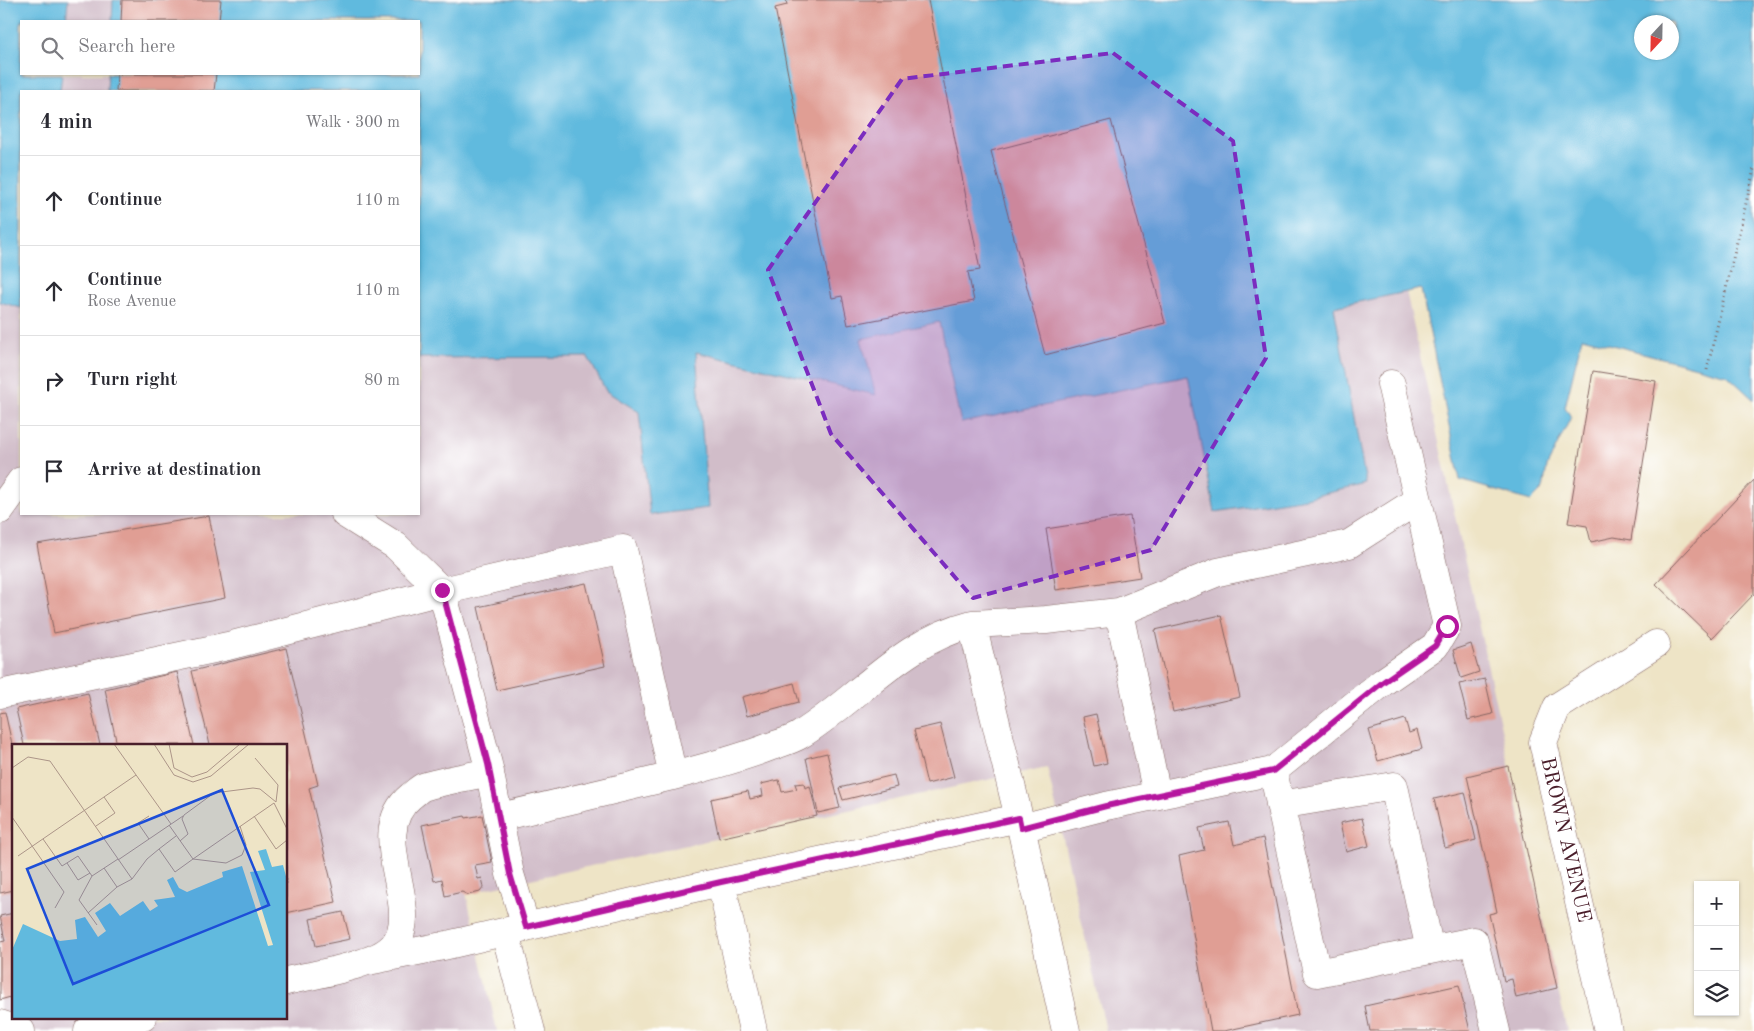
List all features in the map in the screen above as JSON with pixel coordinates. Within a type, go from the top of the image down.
[{"type":"street","points":[[288,981],[721,882],[1273,771],[1383,682],[1435,646],[1447,626],[1391,384]]},
{"type":"street","points":[[0,510],[20,482]]},
{"type":"street","points":[[500,817],[738,759],[798,736],[833,713],[904,654],[947,631],[972,624],[1046,620],[1119,612],[1218,572],[1349,544],[1418,500]]},
{"type":"street","points":[[347,515],[396,546],[442,590],[500,817],[510,874],[515,929],[531,1031]]},
{"type":"street","points":[[0,694],[228,646],[442,590],[623,549],[673,776]]},
{"type":"street","points":[[1119,612],[1157,795]]},
{"type":"street","points":[[972,624],[1020,823],[1066,1031]]},
{"type":"street","name":"BROWN AVENUE","points":[[1608,1031],[1543,742],[1557,707],[1656,644]]},
{"type":"street","points":[[1273,771],[1317,973],[1474,941],[1496,1031]]},
{"type":"street","points":[[373,960],[393,947],[401,934],[403,915],[392,839],[395,819],[404,802],[422,788],[490,772]]},
{"type":"street","points":[[1280,805],[1394,786],[1430,950]]},
{"type":"street","points":[[721,882],[753,1031]]},
{"type":"street","points":[[88,1031],[139,1018]]},
{"type":"street","points":[[0,1024],[21,1031]]},
{"type":"path","points":[[1707,370],[1754,169]]},
{"type":"highlighted area","points":[[1113,53],[1233,141],[1266,358],[1151,550],[973,598],[831,434],[768,270],[902,79]]},
{"type":"shaded area","points":[[0,0],[1185,0],[1357,66],[1567,1031],[1106,1031],[1047,767],[466,893],[497,1031],[0,1031]]},
{"type":"water","points":[[0,0],[68,0],[66,20],[20,20],[20,75],[62,75],[60,90],[20,90],[20,308],[0,302]]},
{"type":"water","points":[[113,0],[1754,0],[1754,400],[1727,375],[1582,337],[1565,407],[1571,417],[1547,466],[1543,489],[1531,501],[1460,480],[1421,289],[1334,307],[1366,484],[1306,498],[1215,512],[1188,376],[961,423],[939,322],[861,339],[876,395],[696,352],[708,508],[650,515],[639,412],[606,391],[588,357],[420,358],[420,90],[107,90],[108,75],[420,75],[420,20],[112,20]]},
{"type":"building","points":[[122,0],[221,0],[219,20],[121,20]]},
{"type":"building","points":[[786,0],[928,0],[980,270],[968,272],[974,301],[848,325],[842,296],[832,298],[775,8],[787,5]]},
{"type":"building","points":[[117,75],[216,75],[214,90],[116,90]]},
{"type":"building","points":[[1111,120],[1165,323],[1045,355],[991,151]]},
{"type":"building","points":[[1593,371],[1656,381],[1631,540],[1614,537],[1591,542],[1587,526],[1568,523]]},
{"type":"building","points":[[1754,480],[1754,594],[1712,638],[1656,584]]},
{"type":"building","points":[[209,516],[225,598],[54,633],[37,544]]},
{"type":"building","points":[[1130,516],[1140,577],[1056,590],[1046,529]]},
{"type":"building","points":[[586,583],[605,666],[497,690],[478,607]]},
{"type":"building","points":[[1221,615],[1240,697],[1173,712],[1155,630]]},
{"type":"building","points":[[1471,644],[1479,672],[1461,678],[1453,650]]},
{"type":"building","points":[[286,648],[318,785],[309,788],[336,902],[288,913],[288,744],[210,744],[192,671]]},
{"type":"building","points":[[177,672],[194,744],[117,744],[105,689]]},
{"type":"building","points":[[1485,679],[1493,714],[1468,720],[1459,684]]},
{"type":"building","points":[[794,683],[799,702],[747,716],[742,697]]},
{"type":"building","points":[[88,693],[100,744],[24,744],[16,709]]},
{"type":"building","points":[[5,712],[12,744],[12,890],[0,893],[0,713]]},
{"type":"building","points":[[1096,714],[1107,763],[1094,766],[1083,717]]},
{"type":"building","points":[[1405,719],[1409,733],[1417,730],[1422,749],[1378,761],[1369,730]]},
{"type":"building","points":[[940,724],[954,777],[927,784],[914,730]]},
{"type":"building","points":[[827,753],[840,808],[818,813],[806,758]]},
{"type":"building","points":[[1508,766],[1557,988],[1516,998],[1512,979],[1504,981],[1489,914],[1497,912],[1467,776]]},
{"type":"building","points":[[894,775],[897,787],[843,800],[839,788]]},
{"type":"building","points":[[779,780],[782,792],[797,789],[795,784],[804,783],[805,788],[810,786],[817,816],[719,838],[711,799],[748,791],[750,799],[763,796],[761,784]]},
{"type":"building","points":[[1465,792],[1476,840],[1445,848],[1434,799]]},
{"type":"building","points":[[482,815],[492,862],[475,865],[478,879],[482,878],[484,887],[480,892],[468,895],[462,892],[445,896],[442,879],[434,881],[422,825],[465,816],[466,818]]},
{"type":"building","points":[[1362,818],[1369,846],[1346,852],[1340,823]]},
{"type":"building","points":[[1229,822],[1234,845],[1263,838],[1298,1015],[1224,1031],[1211,1031],[1179,856],[1204,850],[1199,828]]},
{"type":"building","points":[[343,912],[350,939],[316,946],[310,919]]},
{"type":"building","points":[[12,913],[12,997],[0,1000],[0,942],[5,941],[0,916]]},
{"type":"building","points":[[1459,985],[1470,1031],[1370,1031],[1365,1006]]},
{"type":"route","points":[[442,590],[488,764],[510,874],[526,927],[721,882],[1019,818],[1021,828],[1106,806],[1273,771],[1383,682],[1435,646],[1447,626]]}]
